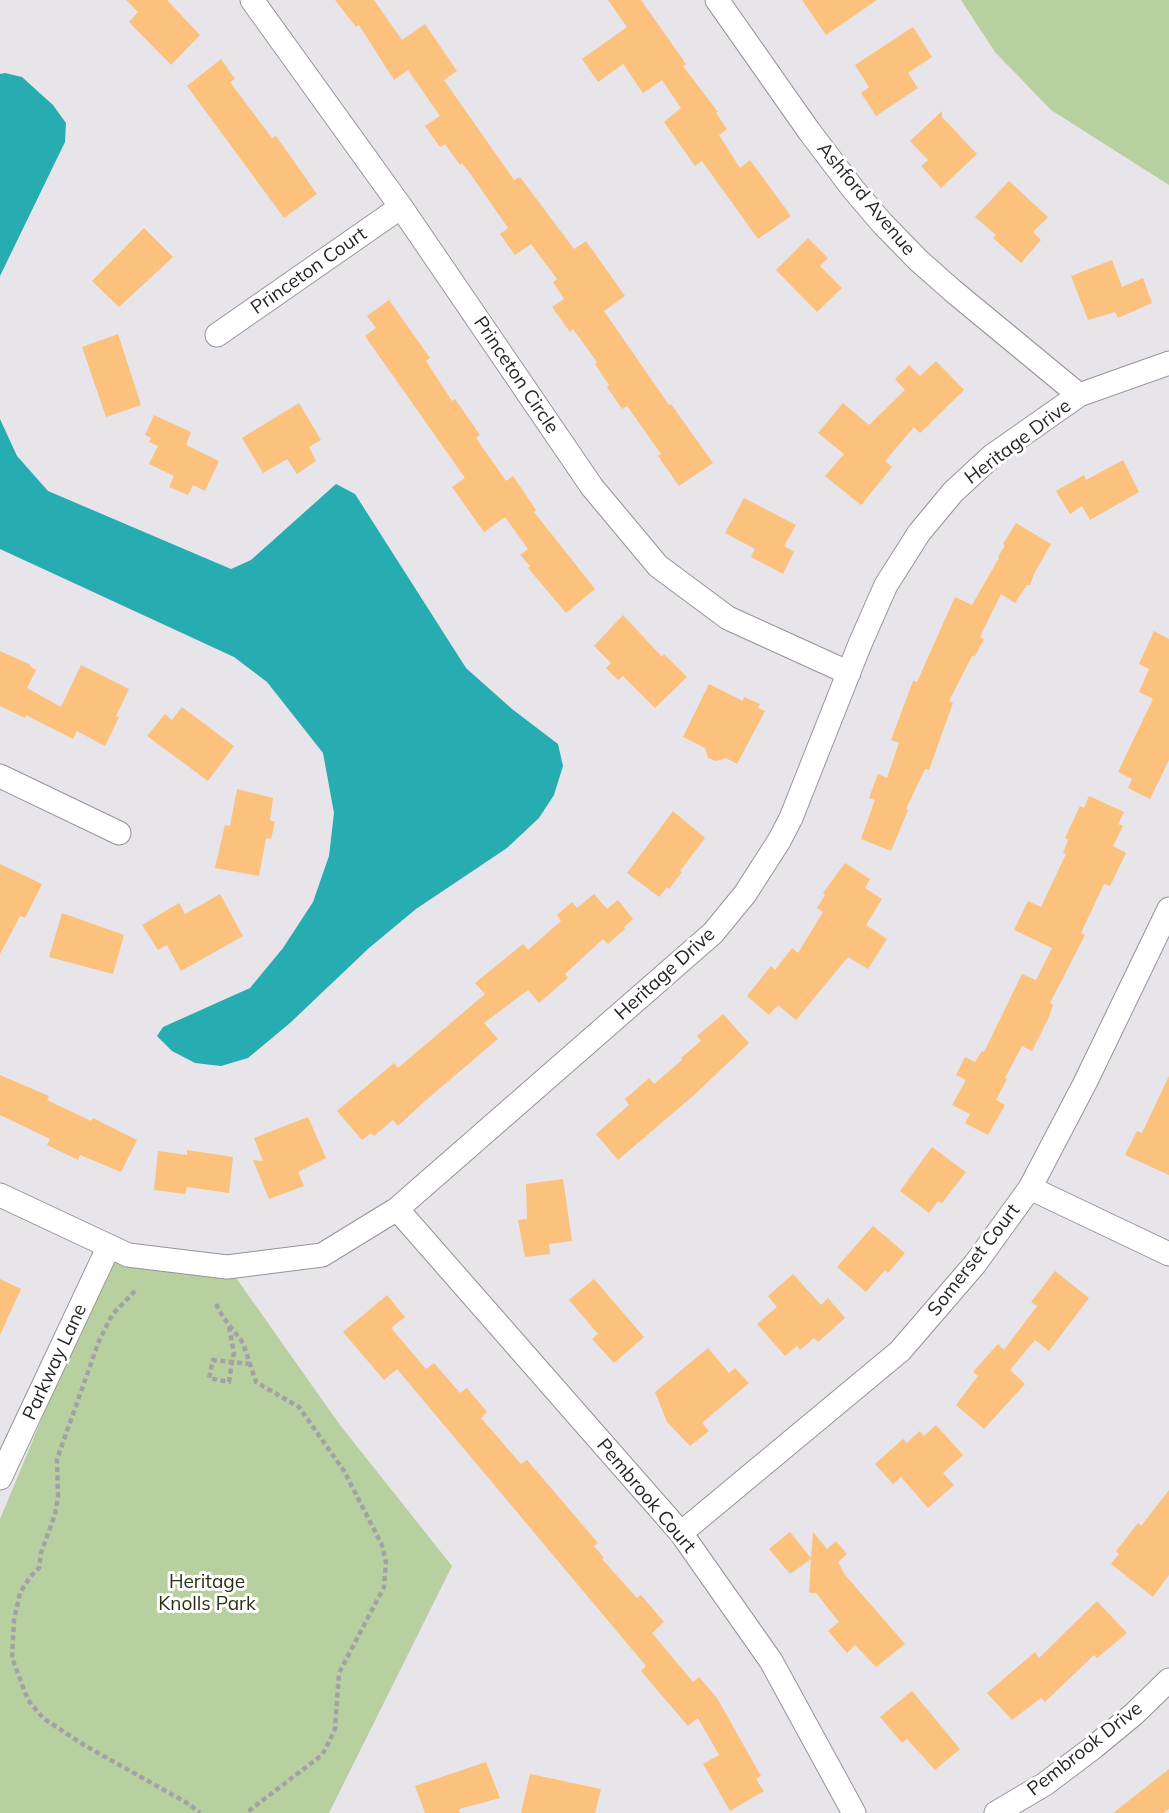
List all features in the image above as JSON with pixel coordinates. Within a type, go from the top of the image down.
[{"type":"street","name":"Princeton Circle","points":[[253,0],[401,207],[592,486],[658,566],[728,618],[849,673]]},
{"type":"street","name":"Ashford Avenue","points":[[717,0],[809,131],[853,190],[882,223],[953,291],[1079,395]]},
{"type":"street","name":"Princeton Court","points":[[217,335],[401,207]]},
{"type":"street","name":"Heritage Drive","points":[[0,1195],[128,1255],[227,1267],[322,1255],[397,1209],[713,933],[745,894],[779,841],[802,794],[886,585],[903,555],[967,477],[1079,395],[1169,363]]},
{"type":"street","points":[[0,776],[119,833]]},
{"type":"street","name":"Somerset Court","points":[[681,1533],[901,1351],[975,1264],[1030,1188],[1085,1083],[1169,909]]},
{"type":"street","points":[[1030,1188],[1169,1254]]},
{"type":"street","name":"Pembrook Court","points":[[397,1209],[681,1533],[771,1661],[854,1813]]},
{"type":"street","name":"Parkway Lane","points":[[0,1478],[109,1246]]},
{"type":"street","name":"Pembrook Drive","points":[[996,1813],[1045,1784],[1094,1747],[1169,1680]]},
{"type":"path","points":[[135,1291],[112,1315],[104,1332],[91,1360],[57,1459],[58,1497],[55,1514],[41,1553],[39,1568],[20,1593],[13,1620],[12,1658],[27,1700],[43,1718],[200,1813]]},
{"type":"path","points":[[216,1304],[243,1343],[256,1382],[299,1406],[344,1471],[382,1545],[386,1562],[384,1587],[339,1673],[335,1729],[330,1741],[322,1755],[246,1813]]},
{"type":"path","points":[[228,1325],[233,1345],[232,1362],[229,1382],[209,1378],[213,1360],[232,1362],[250,1364]]},
{"type":"green space","points":[[961,0],[1169,0],[1169,185],[1051,110],[995,52]]},
{"type":"green space","name":"Heritage Knolls Park","points":[[111,1253],[234,1275],[340,1425],[452,1566],[329,1813],[0,1813],[0,1519]]},
{"type":"water","points":[[0,74],[22,77],[53,105],[66,123],[65,142],[0,276]]},
{"type":"water","points":[[0,419],[17,456],[48,491],[231,569],[251,560],[336,484],[355,494],[466,668],[512,709],[558,744],[563,766],[554,795],[539,818],[507,848],[416,909],[248,1058],[221,1066],[195,1063],[172,1051],[157,1036],[163,1027],[250,988],[283,948],[313,902],[329,856],[334,813],[323,753],[267,682],[234,657],[0,549]]},
{"type":"building","points":[[126,0],[167,0],[200,35],[171,65],[129,22],[138,12]]},
{"type":"building","points":[[335,0],[374,0],[402,40],[425,24],[457,71],[444,80],[514,180],[520,177],[574,249],[586,241],[625,296],[604,311],[713,463],[679,486],[658,456],[661,454],[627,406],[622,409],[607,387],[609,385],[595,364],[597,362],[573,329],[570,332],[552,307],[564,299],[553,282],[557,279],[531,244],[515,255],[500,234],[508,228],[472,176],[445,144],[440,147],[425,126],[440,116],[408,70],[394,80],[359,25],[356,27]]},
{"type":"building","points":[[608,0],[641,0],[686,64],[683,66],[718,112],[716,113],[727,129],[719,135],[740,168],[750,160],[791,216],[758,239],[702,161],[695,166],[664,122],[681,108],[662,80],[643,93],[623,64],[598,82],[582,59],[627,27]]},
{"type":"building","points":[[802,0],[877,0],[826,35]]},
{"type":"building","points":[[913,27],[932,57],[908,73],[918,88],[876,116],[861,93],[869,87],[855,65]]},
{"type":"building","points":[[221,59],[235,79],[230,82],[272,138],[276,136],[317,194],[284,218],[187,86]]},
{"type":"building","points":[[942,111],[942,117],[977,154],[941,188],[921,166],[928,160],[910,141]]},
{"type":"building","points":[[1009,181],[1048,217],[1033,232],[1041,240],[1021,263],[993,238],[996,235],[975,217]]},
{"type":"building","points":[[144,228],[173,257],[119,307],[92,281]]},
{"type":"building","points":[[808,238],[828,258],[820,266],[842,288],[817,312],[776,270]]},
{"type":"building","points":[[1112,260],[1122,287],[1143,278],[1152,303],[1118,318],[1115,312],[1088,320],[1071,276]]},
{"type":"building","points":[[389,300],[430,358],[426,361],[452,401],[455,399],[480,435],[476,438],[506,481],[513,476],[536,510],[534,512],[595,589],[566,613],[528,568],[530,566],[520,555],[528,549],[505,517],[484,532],[452,487],[465,478],[365,336],[376,328],[367,316]]},
{"type":"building","points":[[118,334],[141,405],[106,417],[82,347]]},
{"type":"building","points":[[936,361],[964,390],[920,433],[914,427],[885,461],[892,467],[861,505],[825,476],[844,454],[818,433],[843,403],[869,425],[905,390],[895,379],[909,365],[920,376]]},
{"type":"building","points":[[299,403],[321,440],[309,447],[316,461],[297,474],[287,459],[263,473],[242,438]]},
{"type":"building","points":[[154,415],[191,432],[186,445],[219,461],[205,491],[193,485],[188,495],[169,487],[174,476],[149,464],[158,446],[149,442],[151,438],[145,435]]},
{"type":"building","points":[[1123,460],[1139,492],[1090,520],[1082,506],[1070,514],[1056,491],[1084,475],[1086,480]]},
{"type":"building","points":[[744,498],[796,525],[784,546],[794,552],[783,574],[751,557],[755,549],[725,533]]},
{"type":"building","points":[[1016,523],[1051,544],[1030,585],[1027,585],[1015,603],[1001,594],[980,637],[984,639],[949,701],[953,703],[929,770],[925,769],[906,809],[908,810],[891,851],[861,839],[875,800],[869,798],[878,774],[887,778],[899,743],[891,740],[913,681],[917,682],[955,597],[972,605]]},
{"type":"building","points":[[623,615],[662,657],[664,654],[687,677],[655,708],[623,676],[618,680],[606,668],[611,663],[594,646]]},
{"type":"building","points":[[1154,631],[1169,639],[1169,760],[1150,799],[1128,788],[1132,779],[1118,772],[1153,699],[1139,692],[1149,669],[1139,664]]},
{"type":"building","points":[[0,651],[36,670],[27,688],[61,707],[81,665],[129,689],[105,746],[77,731],[73,739],[26,715],[25,718],[0,706]]},
{"type":"building","points":[[709,684],[743,701],[744,697],[760,704],[758,708],[765,711],[737,764],[726,758],[716,761],[708,758],[705,748],[683,737]]},
{"type":"building","points":[[182,707],[234,746],[208,781],[147,736],[165,714],[172,720]]},
{"type":"building","points":[[237,789],[273,798],[270,820],[275,822],[271,839],[266,838],[259,876],[215,868],[225,825],[230,826]]},
{"type":"building","points":[[1089,796],[1124,812],[1118,824],[1123,826],[1113,846],[1126,853],[1110,886],[1104,884],[1081,933],[1085,935],[1050,1003],[1053,1005],[1048,1019],[1032,1051],[1022,1046],[1005,1078],[1007,1079],[996,1100],[1005,1105],[988,1135],[965,1123],[970,1114],[952,1105],[966,1080],[956,1075],[965,1057],[975,1062],[982,1051],[984,1052],[1022,974],[1036,980],[1052,948],[1014,930],[1028,901],[1041,907],[1066,854],[1063,853],[1068,840],[1065,838],[1080,806],[1084,808]]},
{"type":"building","points":[[673,811],[705,838],[669,889],[667,887],[659,897],[627,873]]},
{"type":"building","points":[[845,863],[870,879],[865,888],[882,899],[866,925],[887,939],[868,969],[848,957],[796,1020],[778,1005],[769,1015],[747,996],[771,966],[775,970],[792,948],[798,953],[823,912],[817,908],[825,895],[823,893]]},
{"type":"building","points":[[0,864],[42,884],[25,918],[20,916],[0,954]]},
{"type":"building","points":[[220,894],[243,936],[181,971],[167,945],[158,950],[142,925],[179,903],[185,914]]},
{"type":"building","points":[[594,894],[607,909],[618,900],[633,919],[625,929],[608,944],[603,939],[565,974],[568,978],[539,1003],[528,990],[484,1023],[498,1039],[398,1126],[393,1120],[374,1136],[371,1133],[362,1140],[337,1111],[394,1063],[398,1068],[485,994],[475,983],[523,944],[528,950],[561,921],[557,915],[572,902],[577,908]]},
{"type":"building","points":[[62,913],[124,935],[113,974],[49,957]]},
{"type":"building","points":[[723,1014],[749,1043],[693,1096],[618,1160],[596,1134],[629,1105],[625,1099],[649,1078],[654,1084],[682,1060],[681,1058],[701,1041],[697,1036]]},
{"type":"building","points":[[0,1075],[49,1096],[47,1100],[91,1121],[93,1118],[137,1140],[121,1172],[80,1155],[78,1160],[47,1145],[50,1139],[0,1115]]},
{"type":"building","points":[[1169,1076],[1169,1175],[1125,1155],[1137,1131],[1142,1133]]},
{"type":"building","points":[[308,1117],[326,1158],[298,1172],[304,1186],[269,1199],[253,1160],[263,1161],[254,1138]]},
{"type":"building","points":[[932,1147],[966,1172],[942,1203],[938,1201],[929,1213],[900,1191]]},
{"type":"building","points":[[187,1150],[233,1157],[229,1193],[187,1187],[185,1194],[154,1190],[158,1151],[187,1155]]},
{"type":"building","points":[[563,1179],[572,1241],[549,1244],[550,1254],[525,1257],[518,1220],[527,1219],[526,1184]]},
{"type":"building","points":[[873,1226],[905,1253],[888,1273],[885,1270],[866,1292],[837,1267]]},
{"type":"building","points":[[1055,1271],[1089,1298],[1049,1351],[1035,1340],[1010,1370],[1025,1384],[984,1429],[956,1405],[978,1376],[973,1372],[998,1344],[1004,1350],[1037,1306],[1031,1302]]},
{"type":"building","points":[[793,1274],[821,1305],[828,1298],[845,1318],[818,1342],[814,1338],[800,1350],[797,1346],[785,1356],[757,1324],[777,1307],[768,1296]]},
{"type":"building","points":[[0,1279],[21,1289],[0,1335]]},
{"type":"building","points":[[594,1279],[644,1337],[614,1363],[592,1339],[598,1334],[569,1300]]},
{"type":"building","points":[[387,1295],[405,1317],[391,1328],[426,1369],[434,1363],[460,1393],[467,1388],[487,1412],[481,1418],[521,1464],[527,1460],[598,1543],[594,1546],[604,1558],[602,1559],[637,1598],[641,1595],[664,1622],[652,1633],[693,1682],[699,1677],[717,1698],[761,1776],[756,1779],[764,1791],[730,1811],[703,1764],[719,1755],[698,1718],[688,1726],[641,1671],[646,1666],[397,1369],[384,1380],[343,1332]]},
{"type":"building","points":[[708,1348],[729,1373],[735,1368],[749,1383],[702,1423],[709,1431],[690,1446],[667,1422],[655,1392]]},
{"type":"building","points":[[936,1425],[963,1455],[943,1473],[954,1485],[928,1508],[901,1477],[893,1484],[875,1464],[903,1439],[907,1443],[920,1431],[924,1436]]},
{"type":"building","points":[[1169,1490],[1169,1575],[1153,1597],[1111,1564],[1119,1554],[1116,1551],[1138,1523],[1141,1526]]},
{"type":"building","points":[[790,1532],[811,1558],[813,1532],[827,1549],[836,1541],[847,1554],[838,1562],[845,1575],[905,1644],[876,1667],[855,1645],[847,1653],[828,1631],[839,1622],[816,1593],[809,1593],[811,1559],[790,1574],[769,1549]]},
{"type":"building","points":[[1097,1601],[1127,1633],[1097,1658],[1094,1655],[1045,1702],[1041,1698],[1012,1720],[987,1693],[1035,1652],[1039,1658]]},
{"type":"building","points":[[912,1691],[960,1749],[935,1770],[907,1739],[902,1743],[880,1717]]},
{"type":"building","points":[[486,1762],[500,1798],[459,1809],[460,1813],[425,1813],[415,1786]]},
{"type":"building","points":[[1169,1769],[1169,1809],[1163,1813],[1113,1813]]},
{"type":"building","points":[[530,1774],[601,1789],[595,1813],[521,1813]]}]
